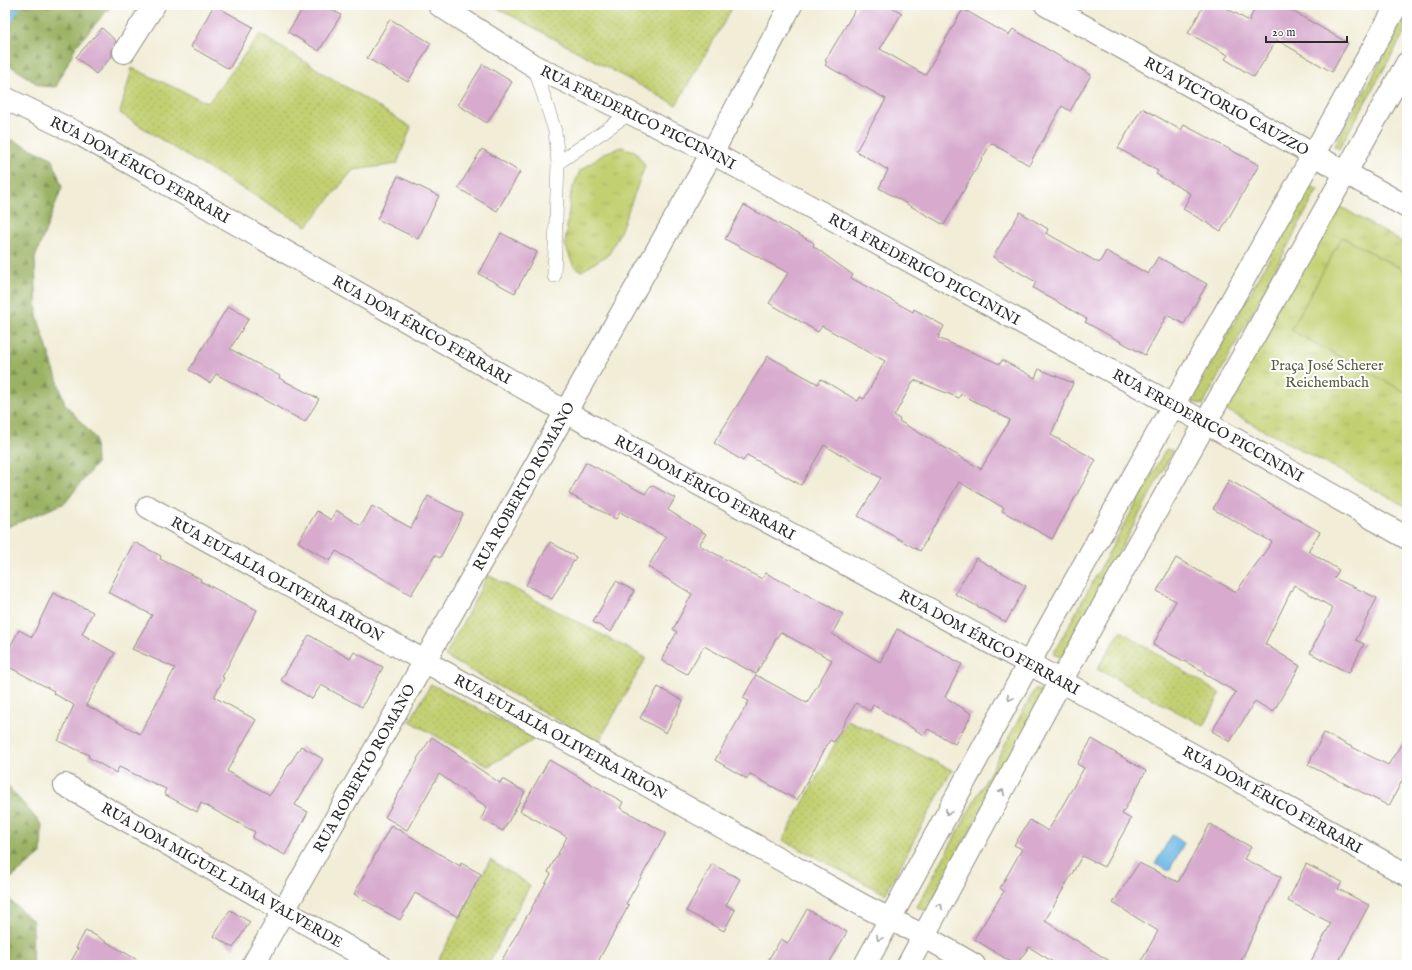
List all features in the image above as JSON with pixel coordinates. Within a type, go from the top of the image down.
[{"type":"street","points":[[124,52],[154,5]]},
{"type":"street","name":"RUA FREDERICO PICCININI","points":[[439,5],[534,66],[712,153],[1206,423],[1407,538]]},
{"type":"street","name":"RUA ROBERTO ROMANO","points":[[253,965],[712,153],[790,5]]},
{"type":"street","name":"RUA VICTORIO CAUZZO","points":[[1046,5],[1407,207]]},
{"type":"street","points":[[865,965],[1029,663],[1397,5]]},
{"type":"street","points":[[908,965],[1061,681],[1407,63]]},
{"type":"street","name":"RUA DOM ÉRICO FERRARI","points":[[5,98],[83,136],[566,412],[1029,663],[1407,875]]},
{"type":"street","name":"RUA EULALIA OLIVEIRA IRION","points":[[148,507],[425,662],[890,919],[924,936],[974,965]]},
{"type":"street","name":"RUA DOM MIGUEL LIMA VALVERDE","points":[[65,785],[379,965]]},
{"type":"lane","points":[[534,66],[555,131],[558,163],[556,183],[554,276]]},
{"type":"lane","points":[[558,163],[630,113]]},
{"type":"green space","points":[[5,5],[112,5],[76,46],[56,87],[40,86],[5,62]]},
{"type":"green space","points":[[492,5],[734,5],[676,105]]},
{"type":"green space","points":[[1407,14],[1407,28],[1339,149],[1334,146]]},
{"type":"green space","points":[[260,34],[411,127],[397,164],[353,170],[307,226],[182,153],[120,113],[132,68],[208,103]]},
{"type":"green space","points":[[5,137],[52,158],[62,187],[35,258],[37,316],[65,404],[95,438],[96,464],[65,503],[5,528]]},
{"type":"green space","points":[[621,147],[635,151],[645,166],[620,232],[609,254],[582,271],[574,267],[565,244],[571,192],[580,171],[605,153]]},
{"type":"green space","points":[[1309,186],[1318,189],[1203,405],[1191,401]]},
{"type":"green space","name":"Praça José Scherer Reichembach","points":[[1329,200],[1407,245],[1407,507],[1219,406]]},
{"type":"green space","points":[[1342,237],[1407,272],[1407,393],[1291,330]]},
{"type":"green space","points":[[1166,449],[1173,451],[1063,658],[1053,654]]},
{"type":"green space","points":[[488,575],[646,658],[598,743],[445,656]]},
{"type":"green space","points":[[1121,631],[1220,694],[1204,726],[1097,669]]},
{"type":"green space","points":[[431,684],[535,739],[488,766],[410,721]]},
{"type":"green space","points":[[1035,689],[1045,693],[926,911],[917,907]]},
{"type":"green space","points":[[848,720],[952,770],[885,894],[783,840]]},
{"type":"green space","points":[[5,783],[42,825],[41,854],[5,883]]},
{"type":"green space","points":[[490,860],[530,885],[488,965],[436,965]]},
{"type":"green space","points":[[5,896],[33,921],[32,965],[5,965]]},
{"type":"water","points":[[1172,835],[1184,843],[1169,871],[1155,864]]},
{"type":"building","points":[[214,5],[253,27],[229,69],[191,47]]},
{"type":"building","points":[[305,5],[324,5],[341,15],[319,51],[288,32]]},
{"type":"building","points":[[858,5],[888,5],[902,13],[880,49],[925,75],[963,9],[1009,35],[1013,29],[1091,75],[1070,111],[1062,106],[1029,165],[991,143],[944,225],[879,188],[888,170],[856,151],[886,99],[825,65],[827,62],[825,61]]},
{"type":"building","points":[[1204,5],[1221,5],[1249,21],[1256,5],[1282,5],[1348,43],[1332,72],[1277,40],[1254,77],[1225,59],[1228,55],[1188,33]]},
{"type":"building","points":[[390,19],[431,43],[408,82],[367,58]]},
{"type":"building","points":[[102,28],[116,41],[112,51],[112,56],[96,74],[76,57]]},
{"type":"building","points":[[483,64],[512,82],[487,123],[458,105]]},
{"type":"building","points":[[1142,108],[1181,130],[1184,125],[1259,165],[1221,231],[1183,209],[1191,194],[1156,174],[1158,171],[1118,148]]},
{"type":"building","points":[[482,149],[520,172],[497,211],[458,188]]},
{"type":"building","points":[[398,176],[439,196],[418,239],[377,219]]},
{"type":"building","points":[[744,205],[814,243],[813,246],[853,275],[851,278],[913,312],[914,309],[944,326],[938,338],[1000,364],[1002,360],[1035,378],[1039,369],[1073,383],[1051,435],[1096,460],[1052,539],[1002,511],[1004,508],[959,482],[920,551],[858,516],[881,478],[824,445],[801,485],[747,455],[743,461],[714,443],[768,356],[818,384],[821,379],[858,401],[860,397],[864,399],[885,361],[822,326],[818,332],[769,303],[788,273],[725,239]],"holes":[[[914,380],[959,398],[961,394],[1010,420],[981,469],[899,421],[900,419],[894,416]]]},
{"type":"building","points":[[1020,212],[1048,229],[1046,233],[1099,263],[1106,251],[1148,274],[1158,257],[1207,284],[1184,324],[1167,315],[1145,355],[1085,322],[1087,319],[1033,288],[1036,282],[993,257]]},
{"type":"building","points":[[501,233],[537,252],[515,293],[479,274]]},
{"type":"building","points":[[228,306],[249,318],[230,349],[280,376],[279,378],[319,399],[305,422],[216,374],[210,383],[189,370]]},
{"type":"building","points":[[586,462],[645,494],[651,485],[675,498],[668,510],[706,534],[699,545],[762,579],[766,573],[843,614],[832,634],[880,662],[897,629],[962,664],[945,697],[972,714],[955,744],[928,729],[924,735],[873,705],[870,711],[856,703],[834,742],[830,740],[797,800],[750,774],[747,779],[715,760],[749,701],[743,698],[756,675],[807,703],[832,660],[780,632],[756,674],[704,646],[687,674],[661,660],[677,632],[673,629],[692,594],[648,567],[666,537],[620,512],[616,519],[569,494]]},
{"type":"building","points":[[1229,480],[1320,532],[1308,551],[1339,570],[1334,578],[1377,598],[1356,640],[1364,644],[1349,673],[1310,653],[1333,608],[1294,585],[1265,644],[1300,666],[1273,712],[1255,701],[1230,742],[1212,731],[1236,692],[1204,674],[1205,672],[1153,645],[1176,601],[1157,591],[1176,558],[1236,592],[1272,542],[1213,509]]},
{"type":"building","points":[[428,496],[463,514],[440,558],[435,555],[411,595],[336,551],[330,561],[298,542],[317,511],[331,520],[336,510],[361,526],[372,506],[411,528]]},
{"type":"building","points":[[134,542],[161,556],[160,559],[201,579],[200,581],[257,610],[222,677],[224,678],[214,697],[256,720],[227,771],[270,795],[301,746],[323,759],[295,805],[308,812],[285,855],[252,838],[255,832],[201,803],[197,812],[164,794],[166,789],[119,767],[116,773],[88,757],[89,755],[58,741],[74,705],[53,693],[54,691],[5,665],[5,656],[19,630],[32,637],[53,593],[93,612],[82,634],[115,653],[86,705],[140,734],[175,668],[132,649],[152,615],[108,592]]},
{"type":"building","points":[[550,542],[576,557],[552,599],[526,585]]},
{"type":"building","points":[[976,558],[1026,586],[1006,622],[955,594]]},
{"type":"building","points":[[616,581],[634,591],[611,632],[593,622]]},
{"type":"building","points":[[309,635],[350,659],[354,652],[383,667],[362,707],[321,685],[312,699],[281,680]]},
{"type":"building","points":[[658,687],[683,701],[666,733],[640,718]]},
{"type":"building","points":[[1324,733],[1388,765],[1407,735],[1407,771],[1389,806],[1308,765]]},
{"type":"building","points":[[432,737],[500,783],[502,779],[525,792],[503,831],[481,819],[487,807],[439,774],[407,830],[385,817],[418,760],[417,759]]},
{"type":"building","points":[[1092,739],[1146,771],[1122,814],[1131,819],[1104,867],[1082,856],[1045,921],[1116,965],[1058,965],[1029,947],[1016,965],[974,939],[1004,891],[1000,888],[1022,849],[1014,845],[1030,820],[1048,831],[1084,768],[1077,764]]},
{"type":"building","points":[[549,760],[623,802],[620,808],[666,833],[626,904],[629,905],[596,965],[499,965],[551,874],[548,872],[567,837],[520,811]]},
{"type":"building","points":[[1210,824],[1251,847],[1244,859],[1281,877],[1239,965],[1139,965],[1158,931],[1113,903],[1139,863],[1178,882]]},
{"type":"building","points":[[391,825],[460,866],[461,863],[481,874],[458,917],[415,893],[400,920],[354,894]]},
{"type":"building","points":[[712,864],[740,879],[726,905],[735,910],[724,931],[686,911]]},
{"type":"building","points":[[1306,864],[1342,882],[1338,889],[1369,905],[1337,965],[1309,965],[1331,923],[1288,901]]},
{"type":"building","points":[[807,909],[847,932],[828,965],[765,965],[781,939],[788,943]]},
{"type":"building","points":[[230,910],[250,922],[233,948],[214,936]]},
{"type":"building","points":[[86,930],[146,965],[69,965]]},
{"type":"waterway","points":[[5,25],[17,5]]}]
